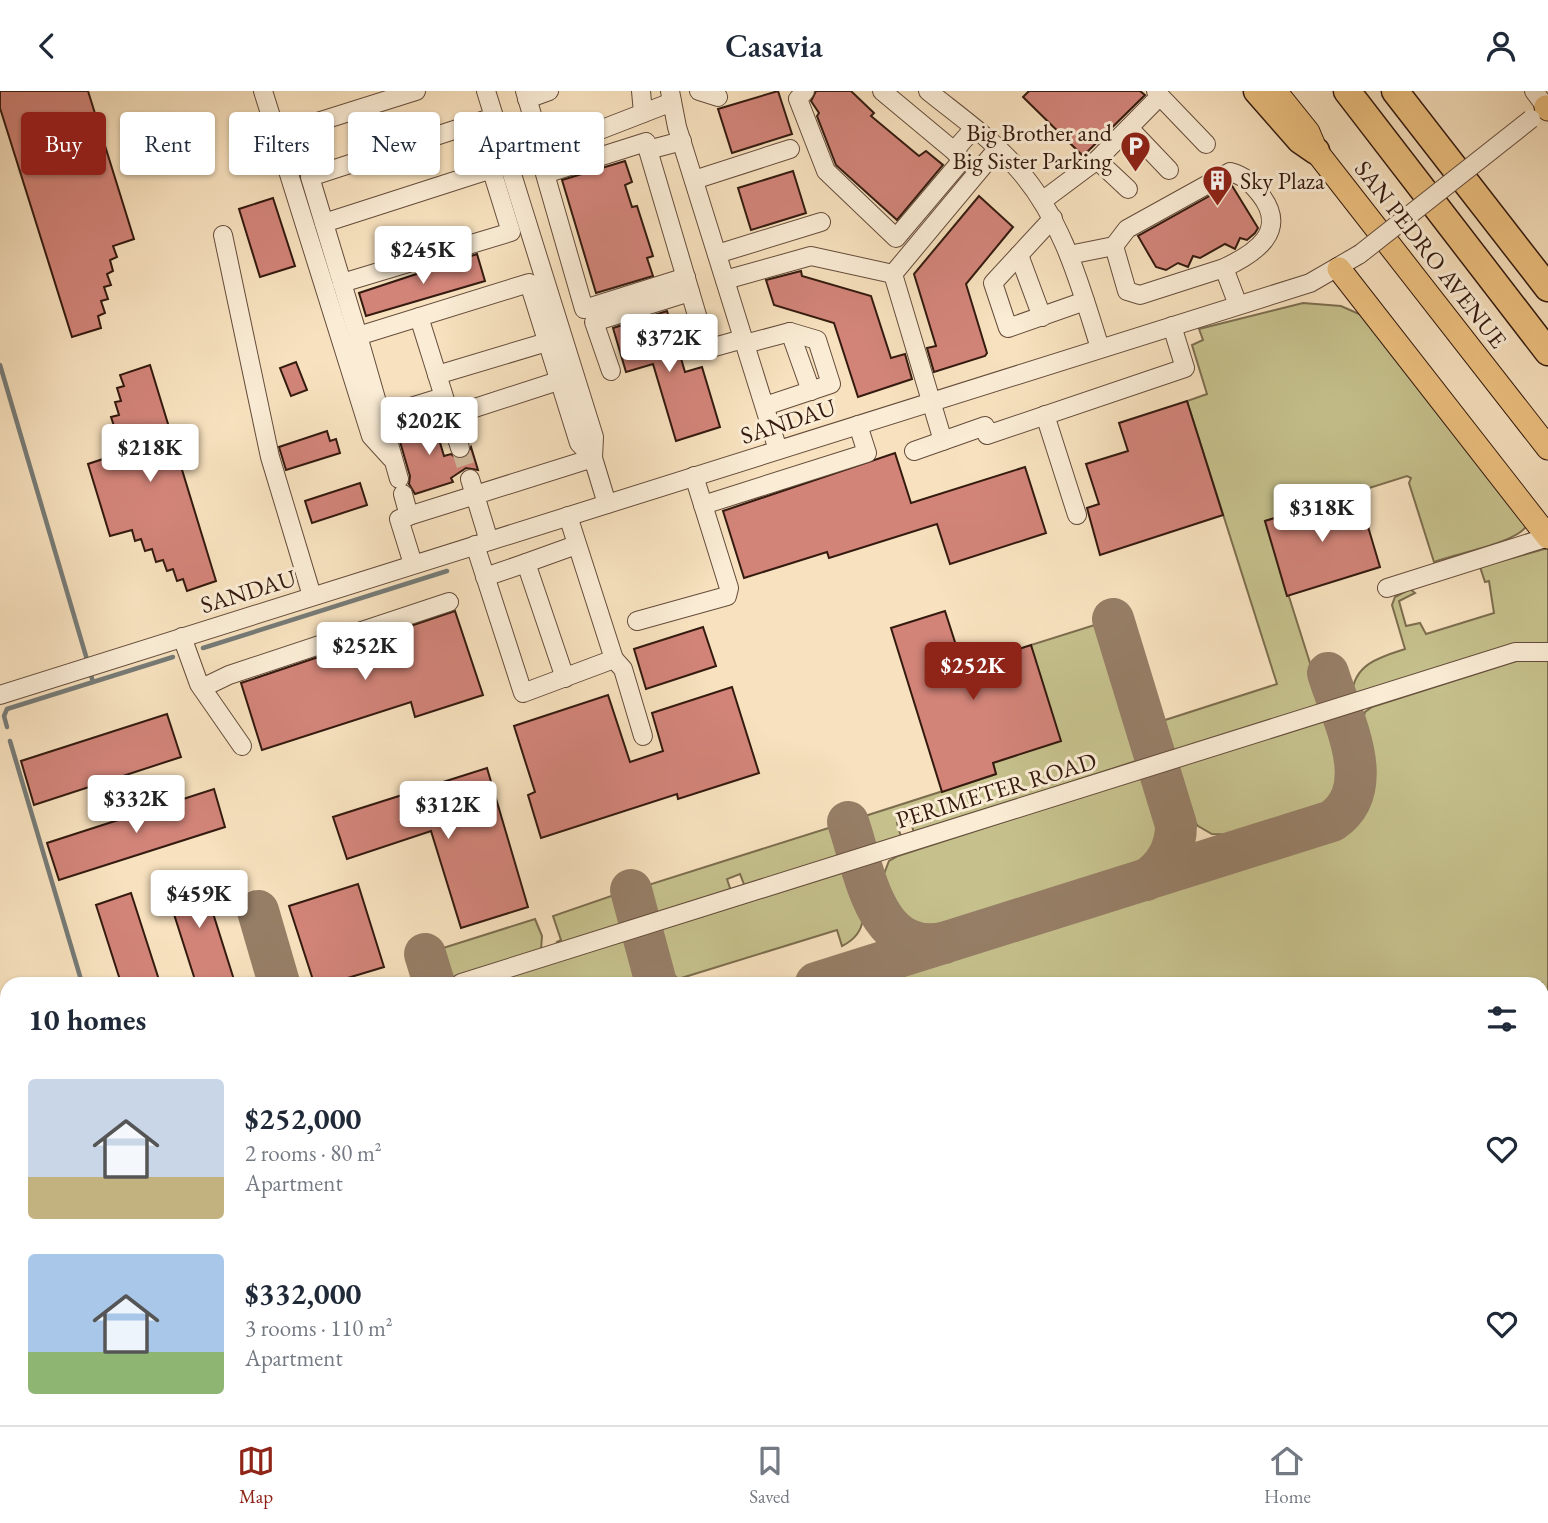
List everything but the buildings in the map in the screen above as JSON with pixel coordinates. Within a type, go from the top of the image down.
[{"type":"highway","points":[[1257,91],[1300,140],[1316,151]]},
{"type":"highway","points":[[1395,91],[1548,288]]},
{"type":"highway","points":[[1348,92],[1548,352]]},
{"type":"main road","name":"SAN PEDRO AVENUE","points":[[1275,91],[1308,132],[1316,151],[1548,448]]},
{"type":"main road","points":[[1339,268],[1548,537]]},
{"type":"street","points":[[263,91],[269,112]]},
{"type":"street","points":[[334,117],[416,91]]},
{"type":"street","points":[[486,91],[486,112]]},
{"type":"street","points":[[549,91],[526,95],[543,152],[643,113],[671,96],[682,141],[778,450]]},
{"type":"street","points":[[640,91],[643,113]]},
{"type":"street","points":[[699,91],[718,97]]},
{"type":"street","points":[[805,91],[798,99],[826,171],[896,238],[962,160],[882,91]]},
{"type":"street","points":[[928,91],[998,148],[1042,201],[1053,218],[1069,255],[1100,348]]},
{"type":"street","points":[[1042,201],[1097,160],[1129,128],[1158,93],[1206,144]]},
{"type":"street","name":"SANDAU","points":[[0,695],[1310,283],[1360,254],[1542,107]]},
{"type":"street","points":[[954,151],[974,128]]},
{"type":"street","points":[[1129,128],[1169,170]]},
{"type":"street","points":[[291,183],[454,130]]},
{"type":"street","points":[[648,150],[682,141]]},
{"type":"street","points":[[688,284],[584,309],[545,174],[646,142],[648,150],[688,284],[707,349],[790,332],[817,340],[831,384],[765,406]]},
{"type":"street","points":[[893,274],[998,148]]},
{"type":"street","points":[[694,180],[790,149]]},
{"type":"street","points":[[1097,160],[1128,190]]},
{"type":"street","points":[[1069,255],[1114,246],[1127,229],[1230,172],[1246,176],[1270,206],[1272,227],[1261,246],[1224,268],[1140,295],[1127,291],[1114,246]]},
{"type":"street","points":[[288,175],[371,436],[393,460]]},
{"type":"street","points":[[324,223],[473,175]]},
{"type":"street","points":[[342,283],[511,232],[494,175]]},
{"type":"street","points":[[505,175],[594,437],[593,458],[607,504]]},
{"type":"street","points":[[310,177],[409,516]]},
{"type":"street","points":[[1053,218],[993,283],[1008,328],[1085,301]]},
{"type":"street","points":[[717,254],[821,222]]},
{"type":"street","points":[[223,235],[270,457],[312,596]]},
{"type":"street","points":[[1019,254],[1042,317]]},
{"type":"street","points":[[725,280],[811,256],[893,274]]},
{"type":"street","points":[[1224,268],[1238,305]]},
{"type":"street","points":[[893,274],[943,440]]},
{"type":"street","points":[[358,336],[529,283],[579,443],[593,458]]},
{"type":"street","points":[[611,371],[594,321],[688,284]]},
{"type":"street","points":[[419,317],[460,448]]},
{"type":"street","points":[[914,451],[985,426],[987,435],[1185,368],[1172,325]]},
{"type":"street","points":[[437,375],[547,342]]},
{"type":"street","points":[[450,416],[558,381]]},
{"type":"street","points":[[381,416],[443,397]]},
{"type":"street","points":[[1045,415],[1077,515]]},
{"type":"street","points":[[703,505],[867,453],[858,425]]},
{"type":"street","points":[[413,564],[399,519],[472,487],[593,458]]},
{"type":"street","points":[[637,621],[727,596],[729,589],[694,476]]},
{"type":"street","points":[[472,487],[485,577],[523,693],[614,659]]},
{"type":"street","points":[[568,516],[614,659],[623,669],[643,736]]},
{"type":"street","points":[[1387,588],[1548,537]]},
{"type":"street","points":[[485,577],[576,545]]},
{"type":"street","points":[[526,563],[565,678]]},
{"type":"street","points":[[202,688],[229,675],[449,602]]},
{"type":"street","points":[[182,637],[202,688],[242,746]]},
{"type":"street","name":"PERIMETER ROAD","points":[[480,977],[1515,652],[1548,652]]},
{"type":"shaded area","points":[[1303,303],[1341,306],[1366,317],[1527,525],[1499,543],[1434,562],[1409,483],[1411,478],[1407,476],[1265,521],[1323,704],[1169,753],[1159,722],[1277,684],[1187,401],[1207,394],[1192,345],[1203,340],[1199,329]]},
{"type":"shaded area","points":[[1548,548],[1548,643],[1520,644],[1352,694],[1358,675],[1370,663],[1405,649],[1392,605],[1395,597],[1410,589],[1415,593],[1399,601],[1406,626],[1420,623],[1426,634],[1494,613],[1489,581],[1485,582],[1480,567]]},
{"type":"shaded area","points":[[1101,623],[1141,751],[1139,760],[914,833],[910,819],[897,823],[901,837],[872,846],[862,817],[996,774],[993,763],[1031,645]]},
{"type":"shaded area","points":[[1526,658],[1548,658],[1548,977],[882,977],[1328,838],[1358,814],[1370,792],[1372,768],[1363,718],[1365,712],[1372,707]]},
{"type":"shaded area","points":[[1327,719],[1344,778],[1339,793],[1331,803],[1315,812],[1239,835],[1212,834],[1198,826],[1186,810],[1173,768]]},
{"type":"shaded area","points":[[1142,777],[1151,780],[1162,827],[1158,848],[1141,866],[941,928],[917,926],[908,922],[893,907],[888,897],[884,874],[889,861],[898,856]]},
{"type":"shaded area","points":[[838,825],[844,846],[840,857],[745,887],[740,874],[727,879],[731,891],[651,915],[644,890],[648,885]]},
{"type":"shaded area","points":[[848,871],[854,875],[863,915],[858,932],[842,946],[837,930],[684,977],[676,977],[667,968],[656,931]]},
{"type":"shaded area","points":[[614,895],[620,898],[628,922],[559,944],[557,942],[561,940],[553,916]]},
{"type":"shaded area","points":[[535,919],[542,936],[541,950],[456,977],[449,977],[441,960],[440,949]]},
{"type":"shaded area","points":[[634,938],[643,977],[505,977]]},
{"type":"waterway","points":[[0,365],[88,663]]},
{"type":"waterway","points":[[203,648],[447,571]]},
{"type":"waterway","points":[[7,727],[4,716],[7,709],[173,657]]},
{"type":"waterway","points":[[90,672],[93,682]]},
{"type":"waterway","points":[[10,741],[80,977]]},
{"type":"taxiway","points":[[1113,619],[1176,825],[1172,850],[1159,869],[1146,880]]},
{"type":"taxiway","points":[[835,977],[1332,821],[1346,807],[1354,790],[1356,771],[1348,730],[1328,673]]},
{"type":"taxiway","points":[[848,822],[867,885],[887,923],[902,936],[920,944],[944,943]]},
{"type":"taxiway","points":[[631,890],[654,977]]},
{"type":"taxiway","points":[[258,911],[277,977]]},
{"type":"taxiway","points":[[425,954],[432,977]]},
{"type":"tunnel","points":[[460,448],[470,479]]},
{"type":"place","name":"Big Brother and Big Sister Parking","points":[[1135,173]]},
{"type":"place","name":"Sky Plaza","points":[[1217,207]]}]
